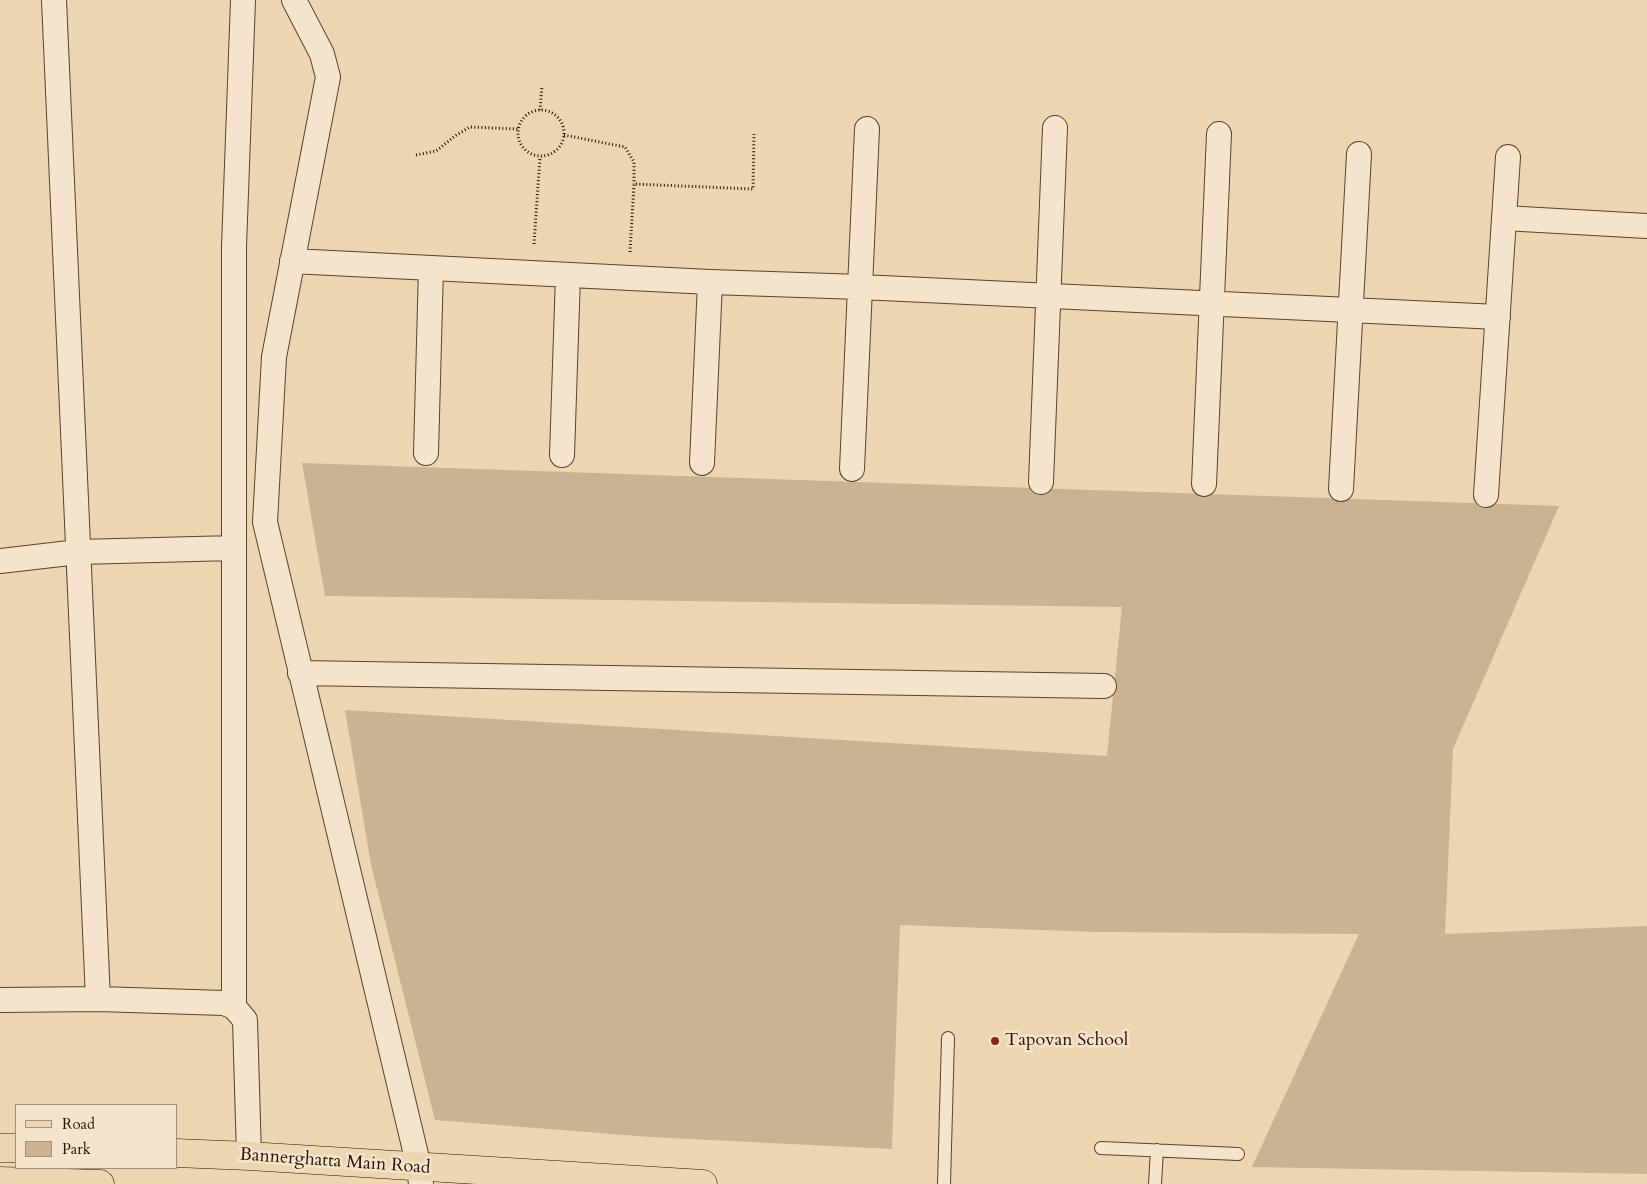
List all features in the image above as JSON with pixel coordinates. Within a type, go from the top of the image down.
[{"type":"main road","points":[[0,1148],[15,1148]]},
{"type":"main road","name":"Bannerghatta Main Road","points":[[178,1153],[248,1156],[420,1176],[703,1184]]},
{"type":"main road","points":[[13,1182],[100,1184]]},
{"type":"street","points":[[54,0],[98,998]]},
{"type":"street","points":[[234,1007],[234,247],[243,0]]},
{"type":"street","points":[[294,0],[322,54],[328,77],[274,358],[265,522],[420,1176]]},
{"type":"street","points":[[1041,482],[1055,128]]},
{"type":"street","points":[[852,469],[867,129]]},
{"type":"street","points":[[1204,484],[1219,134]]},
{"type":"street","points":[[1341,489],[1359,154]]},
{"type":"street","points":[[1486,495],[1508,157]]},
{"type":"street","points":[[1504,218],[1647,226]]},
{"type":"street","points":[[292,261],[710,282],[861,287],[1498,316]]},
{"type":"street","points":[[426,453],[431,268]]},
{"type":"street","points":[[562,455],[568,275]]},
{"type":"street","points":[[702,463],[710,282]]},
{"type":"street","points":[[0,561],[78,552],[234,548]]},
{"type":"street","points":[[300,673],[1104,686]]},
{"type":"street","points":[[0,1000],[98,998],[224,1003],[234,1007],[245,1020],[248,1156]]},
{"type":"lane","points":[[944,1184],[948,1038]]},
{"type":"lane","points":[[1101,1148],[1238,1154]]},
{"type":"lane","points":[[1155,1184],[1157,1150]]},
{"type":"path","points":[[540,110],[542,86]]},
{"type":"path","points":[[540,110],[555,114],[561,120],[564,127],[564,135],[557,151],[540,157],[529,153],[523,148],[518,129],[521,121],[527,115],[540,110]]},
{"type":"path","points":[[416,155],[436,152],[470,127],[518,129]]},
{"type":"path","points":[[634,184],[753,190],[754,134]]},
{"type":"path","points":[[564,135],[625,148],[634,162],[628,278]]},
{"type":"path","points":[[534,244],[540,157]]},
{"type":"green space","points":[[302,463],[1559,506],[1453,749],[1445,934],[1647,926],[1647,1174],[1252,1167],[1359,934],[1098,932],[900,925],[892,1149],[650,1137],[435,1120],[371,865],[345,710],[1107,756],[1122,607],[325,596]]},
{"type":"place","name":"Tapovan School","points":[[995,1041]]}]
